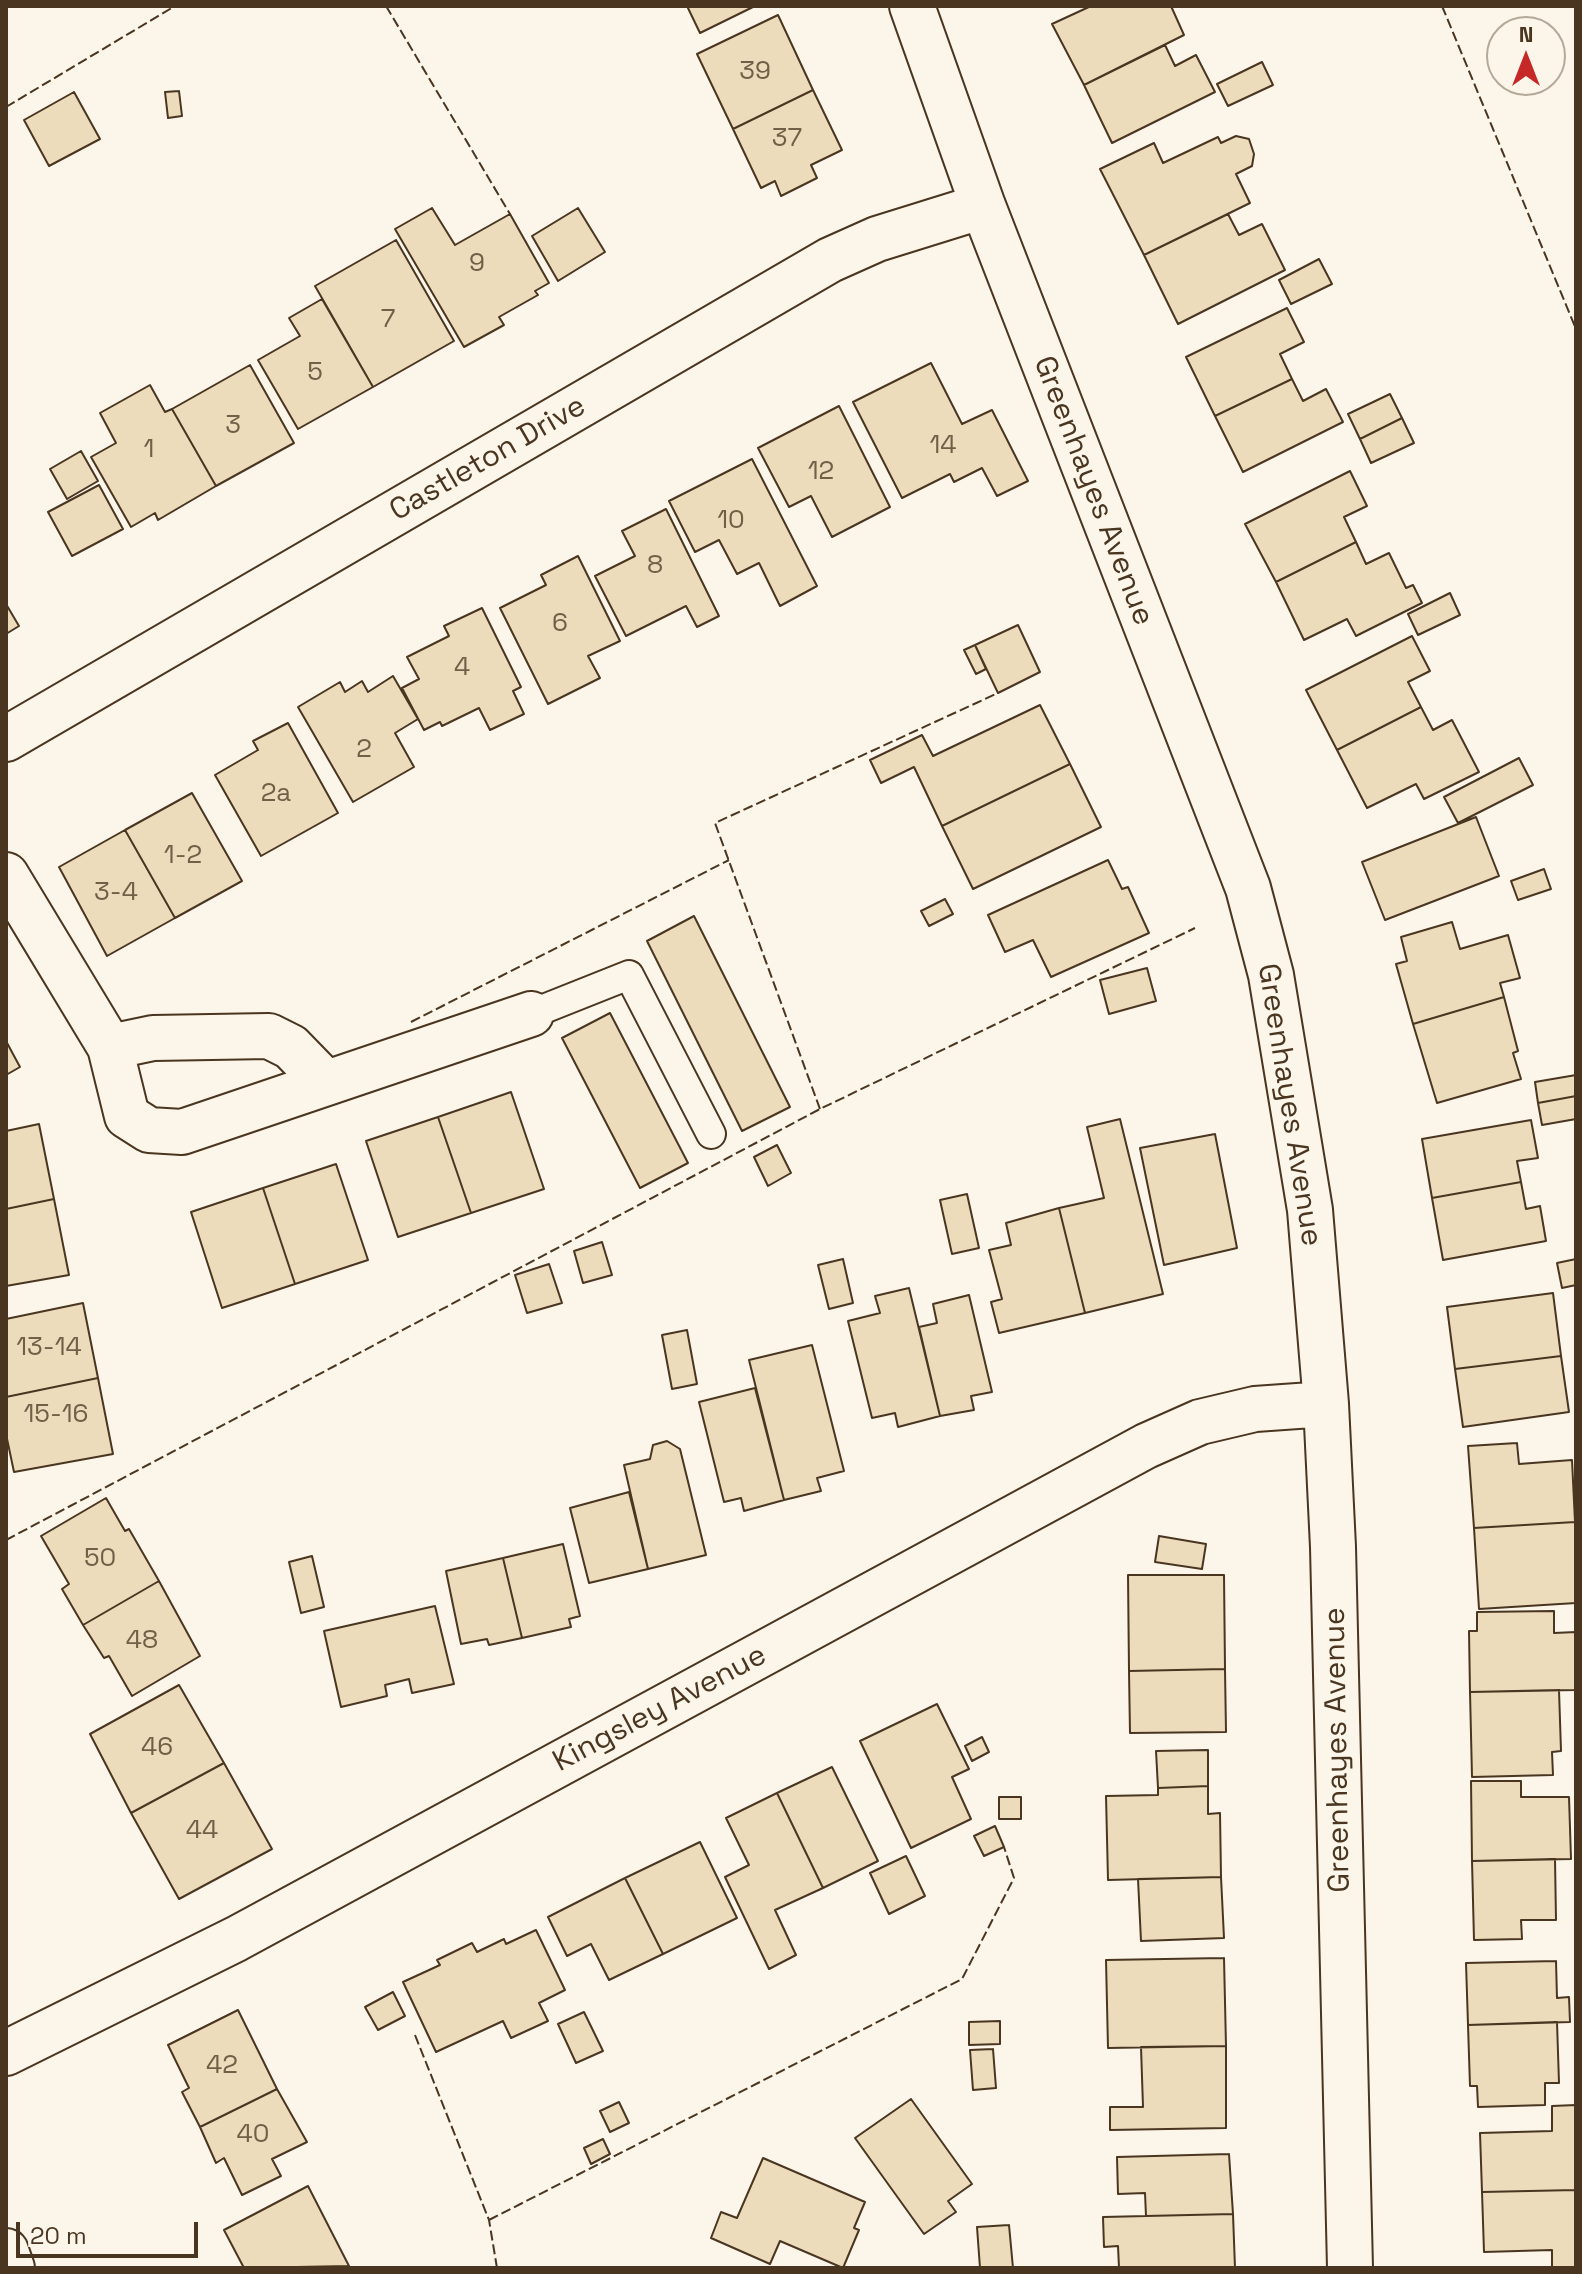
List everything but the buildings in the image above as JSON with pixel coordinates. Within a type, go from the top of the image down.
[{"type":"street","name":"Greenhayes Avenue","points":[[912,6],[983,206],[1248,888],[1271,975],[1310,1210],[1326,1404],[1333,1547],[1350,2268]]},
{"type":"street","name":"Castleton Drive","points":[[6,739],[830,260],[877,239],[983,206]]},
{"type":"street","points":[[6,875],[110,1047],[117,1086],[127,1116],[149,1130],[182,1132],[531,1014]]},
{"type":"street","points":[[110,1047],[153,1038],[269,1036],[291,1047],[326,1083]]},
{"type":"street","name":"Kingsley Avenue","points":[[6,2053],[236,1939],[1146,1446],[1200,1422],[1255,1409],[1326,1404]]},
{"type":"street","points":[[6,2251],[12,2268]]},
{"type":"lane","points":[[531,1014],[629,975],[711,1134]]},
{"type":"fence","points":[[6,107],[175,6]]},
{"type":"fence","points":[[386,6],[510,214]]},
{"type":"fence","points":[[1442,6],[1576,329]]},
{"type":"fence","points":[[820,1109],[715,823],[998,693]]},
{"type":"fence","points":[[411,1022],[729,860]]},
{"type":"fence","points":[[6,1540],[820,1109],[1195,928]]},
{"type":"fence","points":[[489,2220],[962,1979],[1014,1878],[1004,1847]]},
{"type":"fence","points":[[415,2035],[489,2220],[497,2268]]}]
